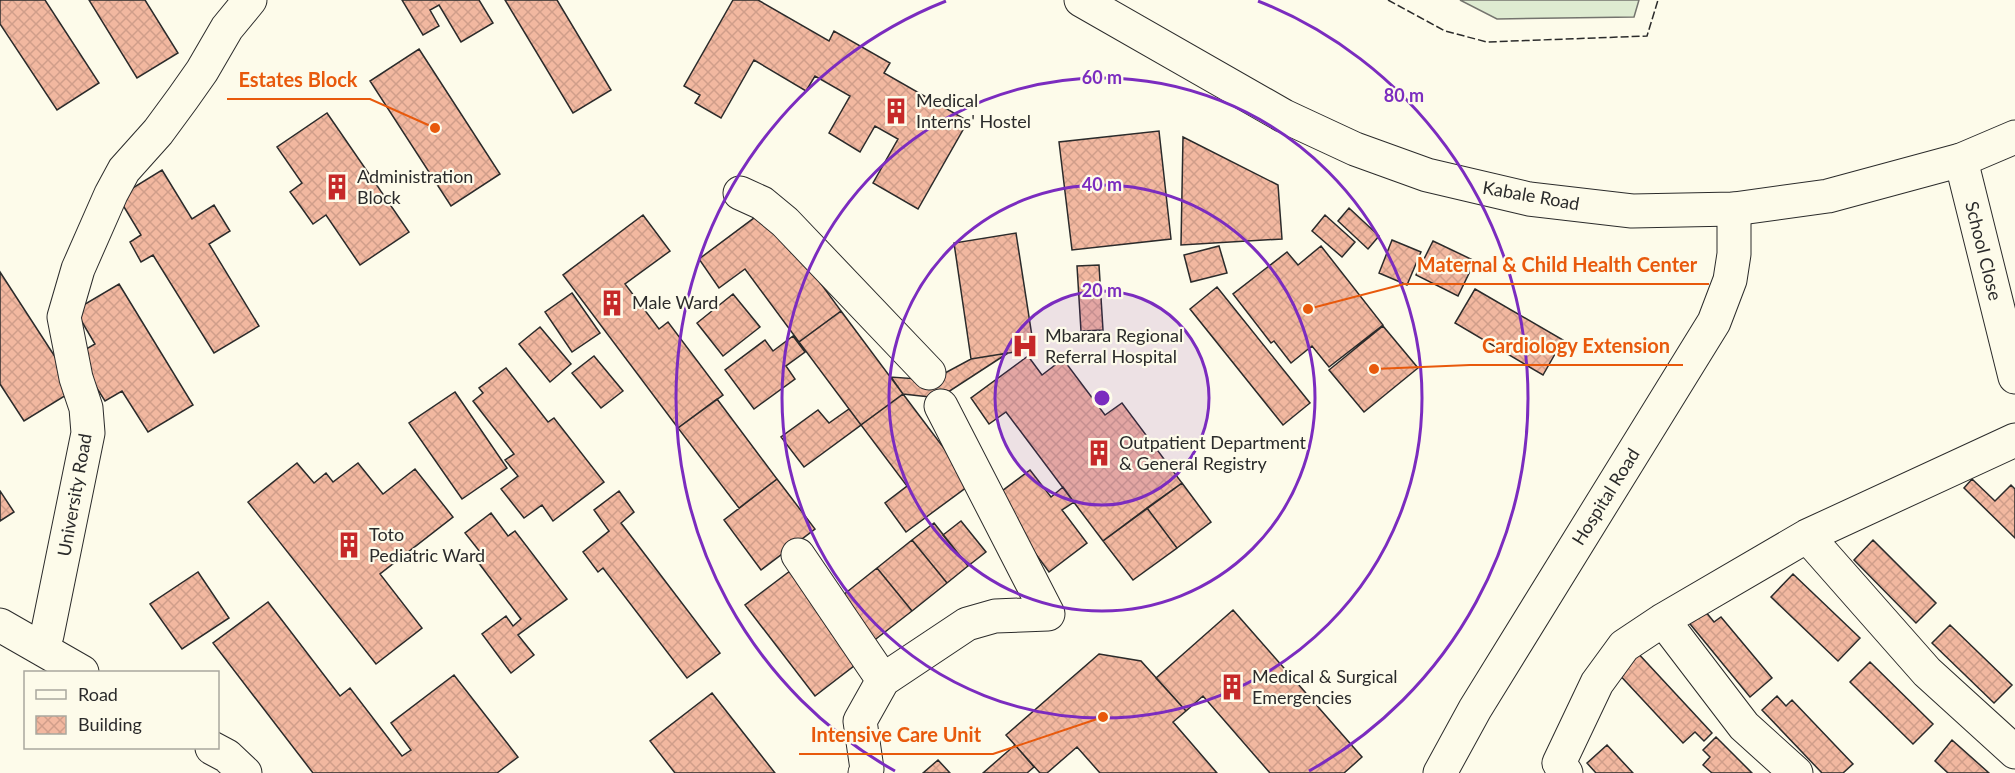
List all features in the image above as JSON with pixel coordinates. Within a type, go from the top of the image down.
[{"type":"street","name":"University Road","points":[[42,649],[47,635],[88,433],[87,408],[76,378],[64,317],[78,269],[124,170],[158,132],[202,71],[227,28],[250,0]]},
{"type":"street","name":"Kabale Road","points":[[1081,0],[1284,116],[1355,149],[1427,175],[1529,199],[1632,211],[1734,209],[1828,196],[1961,160],[2015,137]]},
{"type":"street","name":"School Close","points":[[1961,160],[2015,376]]},
{"type":"street","points":[[740,193],[762,203],[785,222],[929,373]]},
{"type":"street","name":"Hospital Road","points":[[1440,773],[1475,710],[1714,322],[1730,280],[1734,254],[1734,209]]},
{"type":"street","points":[[865,773],[867,769],[860,721],[883,680],[967,624],[995,616],[1048,614],[941,406]]},
{"type":"street","points":[[1566,773],[1559,763],[1597,683],[1624,646],[1662,620],[1807,536],[2015,440]]},
{"type":"street","points":[[1807,536],[1928,672],[2015,752]]},
{"type":"street","points":[[798,555],[883,680]]},
{"type":"street","points":[[1662,620],[1744,726],[1796,773]]},
{"type":"street","points":[[0,626],[80,671]]},
{"type":"street","points":[[215,749],[227,756],[245,773]]},
{"type":"green space","points":[[1460,0],[1639,0],[1634,17],[1497,19]]},
{"type":"building","points":[[0,0],[45,0],[99,83],[57,110],[0,24]]},
{"type":"building","points":[[89,0],[145,0],[178,53],[137,78]]},
{"type":"building","points":[[402,0],[479,0],[493,23],[461,42],[439,5],[430,10],[439,26],[423,35]]},
{"type":"building","points":[[505,0],[557,0],[611,90],[573,113]]},
{"type":"building","name":"Medical Interns' Hostel","points":[[733,0],[758,0],[829,41],[834,31],[890,63],[884,73],[968,121],[918,209],[873,183],[898,139],[875,126],[860,152],[829,133],[850,96],[815,76],[806,91],[754,60],[721,118],[695,103],[700,95],[684,86]]},
{"type":"building","points":[[419,49],[500,174],[451,206],[370,81]]},
{"type":"building","name":"Administration Block","points":[[327,113],[409,232],[360,265],[326,215],[313,224],[290,192],[302,183],[277,147]]},
{"type":"building","points":[[1159,131],[1171,239],[1072,250],[1059,142]]},
{"type":"building","points":[[1183,137],[1278,185],[1282,239],[1181,245]]},
{"type":"building","points":[[162,170],[192,219],[214,205],[230,231],[209,244],[259,326],[214,353],[153,255],[141,262],[130,242],[141,235],[118,197]]},
{"type":"building","points":[[1349,208],[1379,236],[1368,249],[1338,221]]},
{"type":"building","points":[[766,209],[841,311],[799,342],[745,269],[719,288],[699,259]]},
{"type":"building","name":"Male Ward","points":[[643,215],[670,251],[625,284],[659,329],[668,322],[723,395],[678,428],[563,275]]},
{"type":"building","points":[[1325,215],[1355,242],[1342,257],[1312,231]]},
{"type":"building","points":[[1016,233],[1034,349],[971,359],[954,243]]},
{"type":"building","points":[[1392,240],[1421,252],[1407,285],[1379,273]]},
{"type":"building","points":[[1433,241],[1475,261],[1458,296],[1416,275]]},
{"type":"building","points":[[1219,246],[1227,273],[1191,282],[1184,255]]},
{"type":"building","points":[[1321,246],[1383,325],[1329,367],[1312,346],[1291,363],[1274,341],[1271,343],[1233,294],[1287,252],[1298,265]]},
{"type":"building","points":[[1099,265],[1103,330],[1081,331],[1077,266]]},
{"type":"building","points":[[0,272],[76,389],[24,421],[0,384]]},
{"type":"building","points":[[119,284],[193,405],[148,432],[122,391],[105,401],[76,355],[95,344],[75,310]]},
{"type":"building","points":[[1217,287],[1310,403],[1283,425],[1190,309]]},
{"type":"building","points":[[1475,289],[1563,340],[1543,375],[1455,323]]},
{"type":"building","points":[[572,293],[600,333],[572,352],[545,312]]},
{"type":"building","points":[[733,294],[760,327],[723,356],[697,323]]},
{"type":"building","points":[[841,311],[903,394],[861,425],[799,342]]},
{"type":"building","points":[[1383,326],[1418,368],[1364,412],[1329,370]]},
{"type":"building","points":[[540,327],[571,364],[550,382],[519,344]]},
{"type":"building","points":[[793,336],[805,352],[786,366],[795,379],[754,409],[725,370],[765,340],[773,351]]},
{"type":"building","points":[[1008,353],[939,398],[903,394],[891,377],[932,380],[971,359]]},
{"type":"building","points":[[594,356],[623,391],[601,408],[572,373]]},
{"type":"building","name":"Outpatient Department & General Registry","points":[[1028,356],[1042,375],[1063,359],[1105,415],[1122,403],[1182,483],[1103,541],[1006,412],[989,424],[971,398]]},
{"type":"building","points":[[506,368],[548,422],[554,418],[604,482],[553,521],[542,505],[524,518],[501,489],[518,476],[505,460],[514,454],[473,401],[483,393],[479,388]]},
{"type":"building","points":[[455,392],[507,468],[462,499],[409,423]]},
{"type":"building","points":[[903,394],[971,484],[906,532],[885,503],[907,486],[861,425]]},
{"type":"building","points":[[717,399],[777,479],[739,508],[678,428]]},
{"type":"building","points":[[849,409],[861,425],[804,467],[781,437],[818,410],[829,423]]},
{"type":"building","name":"Toto Pediatric Ward","points":[[297,463],[314,483],[326,473],[333,482],[358,463],[383,494],[415,469],[453,517],[380,574],[422,628],[376,664],[248,502]]},
{"type":"building","points":[[1030,470],[1051,497],[1063,487],[1074,502],[1062,510],[1087,543],[1049,572],[994,497]]},
{"type":"building","points":[[777,479],[815,529],[761,570],[724,520]]},
{"type":"building","points":[[1972,479],[1995,501],[2011,485],[2015,489],[2015,538],[1964,488]]},
{"type":"building","points":[[1182,483],[1211,522],[1177,548],[1147,508]]},
{"type":"building","points":[[0,491],[14,512],[0,521]]},
{"type":"building","points":[[619,491],[634,512],[621,523],[720,653],[687,678],[603,568],[598,572],[583,552],[609,531],[594,510]]},
{"type":"building","points":[[1147,508],[1177,548],[1133,580],[1103,541]]},
{"type":"building","points":[[491,513],[508,536],[515,531],[567,599],[518,635],[534,655],[511,673],[482,634],[506,616],[513,626],[521,619],[478,562],[484,557],[465,533]]},
{"type":"building","points":[[961,521],[986,552],[968,566],[943,535]]},
{"type":"building","points":[[934,523],[968,566],[947,583],[912,540]]},
{"type":"building","points":[[912,540],[947,583],[912,611],[877,568]]},
{"type":"building","points":[[1873,540],[1936,603],[1916,623],[1854,560]]},
{"type":"building","points":[[877,568],[912,611],[872,642],[838,599]]},
{"type":"building","points":[[790,571],[859,662],[815,696],[745,605]]},
{"type":"building","points":[[198,572],[229,618],[182,649],[150,604]]},
{"type":"building","points":[[1793,574],[1860,638],[1838,661],[1771,597]]},
{"type":"building","points":[[268,602],[340,696],[350,688],[402,756],[411,750],[391,723],[454,675],[518,757],[497,773],[313,773],[213,643]]},
{"type":"building","points":[[1701,606],[1714,622],[1721,617],[1772,678],[1750,697],[1686,619]]},
{"type":"building","name":"Medical & Surgical Emergencies","points":[[1233,610],[1362,757],[1344,773],[1270,773],[1203,696],[1186,711],[1156,678]]},
{"type":"building","points":[[1950,625],[2012,685],[1994,703],[1932,643]]},
{"type":"building","points":[[1635,650],[1712,733],[1704,741],[1695,732],[1683,743],[1615,670]]},
{"type":"building","points":[[1099,654],[1141,661],[1186,711],[1173,722],[1217,773],[1100,773],[1077,747],[1047,773],[1040,773],[1006,735]]},
{"type":"building","points":[[1870,662],[1933,724],[1913,744],[1850,682]]},
{"type":"building","points":[[712,693],[775,773],[675,773],[650,741]]},
{"type":"building","points":[[1777,696],[1786,706],[1792,700],[1853,764],[1843,773],[1822,773],[1762,710]]},
{"type":"building","points":[[1716,737],[1752,773],[1712,773],[1703,765],[1710,757],[1703,750]]},
{"type":"building","points":[[1952,740],[1989,773],[1948,773],[1935,761]]},
{"type":"building","points":[[1015,745],[1034,767],[1027,773],[983,773]]},
{"type":"building","points":[[1607,745],[1633,773],[1596,773],[1587,763]]},
{"type":"building","points":[[938,760],[950,773],[923,773]]},
{"type":"fence","points":[[1388,0],[1445,31],[1487,42],[1647,36],[1658,0]]},
{"type":"place","name":"Medical Interns' Hostel","points":[[896,111]]},
{"type":"place","name":"Estates Block","points":[[435,128]]},
{"type":"place","name":"Administration Block","points":[[337,187]]},
{"type":"place","name":"Male Ward","points":[[612,303]]},
{"type":"place","name":"Maternal & Child Health Center","points":[[1308,309]]},
{"type":"place","name":"Mbarara Regional Referral Hospital","points":[[1025,346]]},
{"type":"place","name":"Cardiology Extension","points":[[1374,369]]},
{"type":"place","name":"Outpatient Department & General Registry","points":[[1099,453]]},
{"type":"place","name":"Toto Pediatric Ward","points":[[349,545]]},
{"type":"place","name":"Medical & Surgical Emergencies","points":[[1232,687]]},
{"type":"place","name":"Intensive Care Unit","points":[[1103,717]]}]
